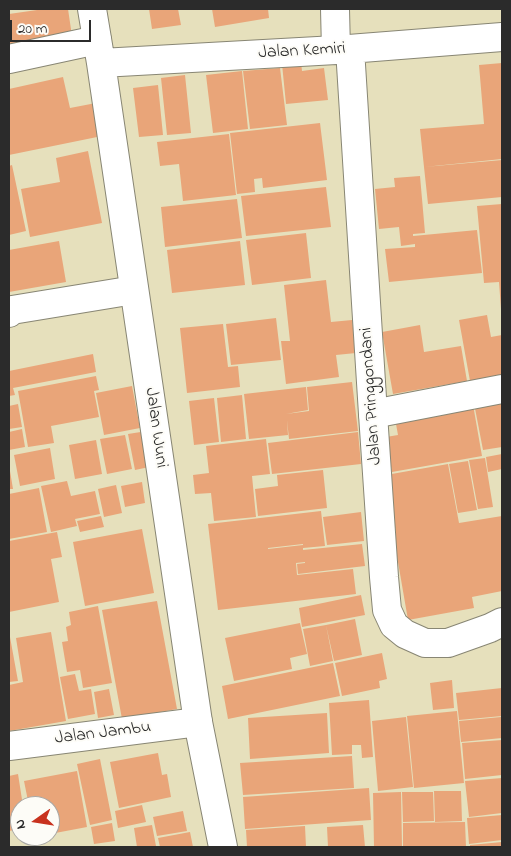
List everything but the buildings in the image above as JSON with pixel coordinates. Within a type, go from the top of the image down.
[{"type":"street","name":"Jalan Wuni","points":[[92,9],[198,722],[223,847]]},
{"type":"street","name":"Jalan Pringgondani","points":[[335,9],[343,50],[387,610],[394,625],[405,634],[426,643],[448,643],[502,622]]},
{"type":"street","name":"Jalan Kemiri","points":[[9,59],[99,52],[343,50],[502,37]]},
{"type":"street","points":[[9,313],[12,310],[134,290]]},
{"type":"street","points":[[372,414],[502,389]]},
{"type":"street","name":"Jalan Jambu","points":[[9,746],[198,722]]}]
